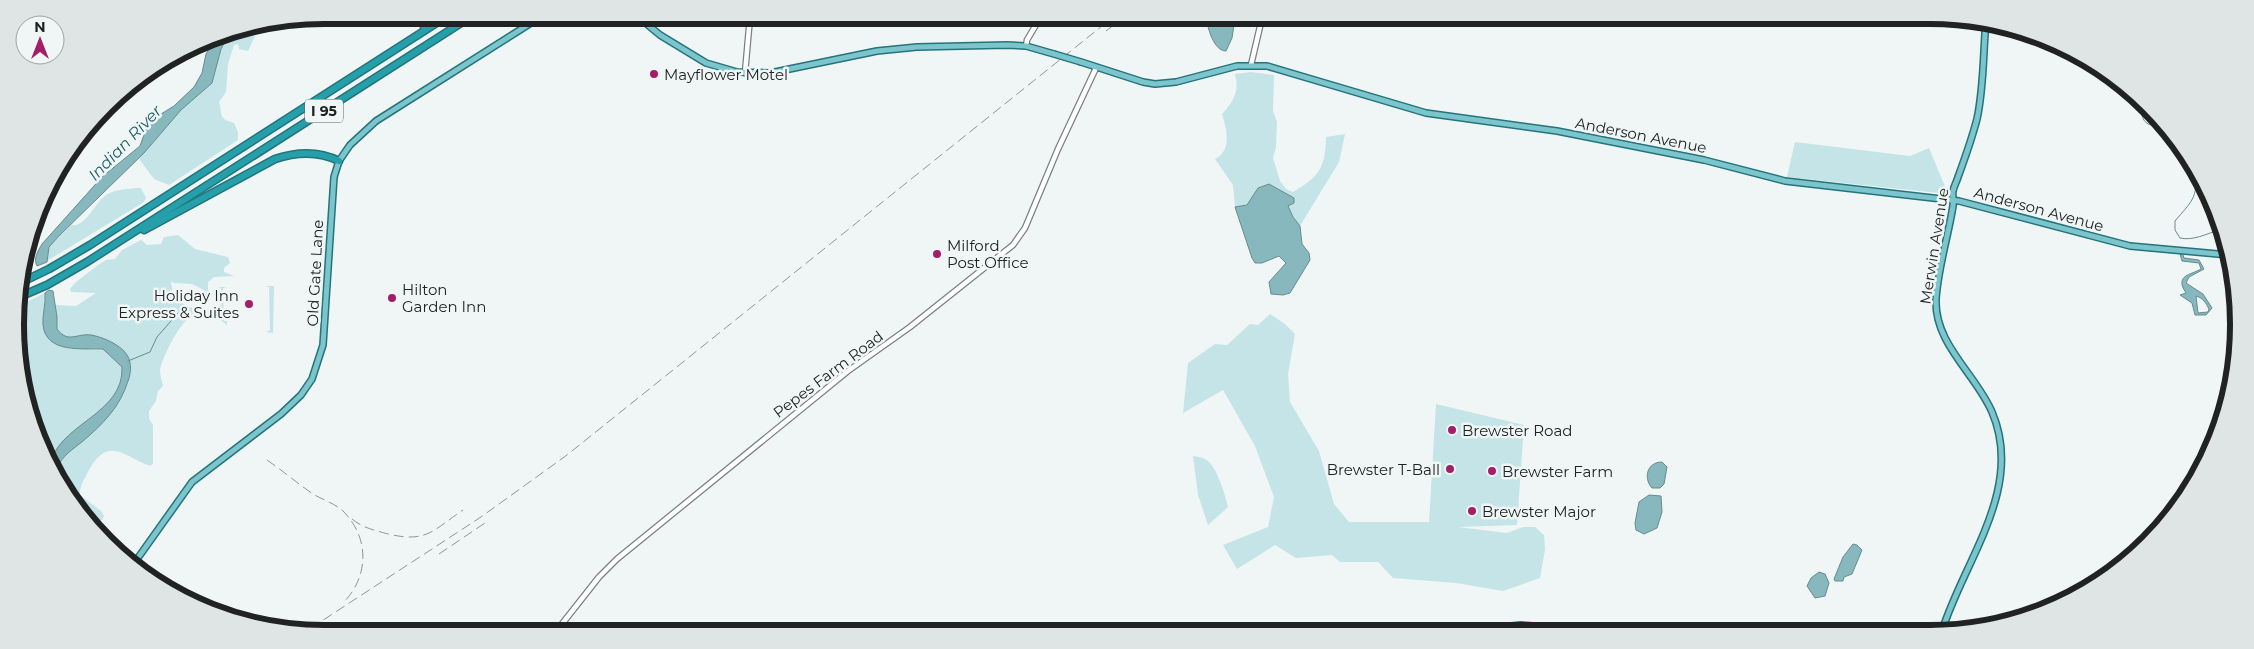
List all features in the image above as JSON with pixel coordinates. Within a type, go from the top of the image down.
[{"type":"highway","points":[[362,71],[427,24]]},
{"type":"highway","name":"I 95","points":[[27,279],[70,258],[435,24]]},
{"type":"highway","name":"I 95","points":[[178,208],[460,24]]},
{"type":"highway","points":[[25,294],[61,278],[178,208],[254,169],[284,156],[308,154],[328,156],[339,161]]},
{"type":"main road","name":"Old Gate Lane","points":[[137,560],[192,482],[281,414],[301,395],[312,379],[323,345],[332,195],[339,161],[350,145],[376,121],[529,24]]},
{"type":"main road","name":"Anderson Avenue","points":[[647,24],[660,35],[706,63],[724,70],[745,73],[770,73],[899,48],[990,44],[1026,46],[1155,84],[1176,82],[1230,67],[1251,64],[1283,70],[1426,113],[1557,131],[1704,160],[1785,181],[1953,200],[1995,209],[2130,246],[2222,254]]},
{"type":"main road","name":"Merwin Avenue","points":[[1944,625],[1951,605],[1991,516],[1998,490],[2000,465],[1999,437],[1992,413],[1947,341],[1938,322],[1936,311],[1936,298],[1953,191],[1977,119],[1985,29]]},
{"type":"street","points":[[745,73],[749,24]]},
{"type":"street","points":[[1026,46],[1027,40],[1036,24]]},
{"type":"street","points":[[1251,64],[1261,24]]},
{"type":"street","name":"Pepes Farm Road","points":[[561,625],[599,577],[617,559],[853,367],[910,327],[1013,245],[1025,228],[1074,113],[1096,68]]},
{"type":"shaded area","points":[[1208,24],[1234,24],[1232,38],[1226,51],[1218,47],[1210,33]]},
{"type":"shaded area","points":[[260,31],[255,36],[248,51],[239,49],[238,44],[234,45],[228,64],[226,92],[219,102],[223,118],[234,123],[238,132],[238,140],[169,185],[154,179],[139,159],[181,110],[212,83],[221,49],[225,41]]},
{"type":"shaded area","points":[[225,41],[221,49],[212,83],[181,110],[144,153],[60,235],[49,247],[47,262],[37,266],[36,257],[42,244],[102,177],[140,146],[146,129],[194,87],[202,73],[206,54],[211,46]]},
{"type":"shaded area","points":[[1251,72],[1274,75],[1273,111],[1277,122],[1276,147],[1273,158],[1280,181],[1286,189],[1293,192],[1315,176],[1322,164],[1326,137],[1345,134],[1339,162],[1300,226],[1288,206],[1258,188],[1247,205],[1235,207],[1233,185],[1215,159],[1224,151],[1226,145],[1227,140],[1222,114],[1236,91],[1235,74]]},
{"type":"shaded area","points":[[1795,142],[1910,156],[1929,148],[1948,194],[1787,177]]},
{"type":"shaded area","points":[[1269,184],[1294,198],[1294,203],[1288,206],[1300,226],[1302,244],[1309,253],[1310,260],[1290,293],[1283,295],[1271,294],[1269,282],[1286,263],[1279,256],[1262,263],[1255,263],[1235,207],[1247,205],[1258,188]]},
{"type":"shaded area","points":[[141,188],[146,198],[144,202],[47,261],[49,247],[71,225],[81,223],[86,219],[102,198],[117,190]]},
{"type":"shaded area","points":[[178,235],[195,249],[228,257],[230,263],[224,268],[224,272],[234,276],[214,277],[208,282],[208,292],[192,284],[174,283],[171,281],[173,295],[186,306],[193,308],[193,311],[192,316],[176,334],[161,364],[160,370],[163,386],[158,391],[156,401],[149,411],[149,419],[153,425],[153,464],[150,466],[125,454],[110,451],[103,453],[96,459],[83,482],[80,495],[101,511],[104,516],[102,520],[97,521],[74,492],[59,465],[67,453],[96,429],[129,377],[130,361],[82,336],[72,338],[61,335],[58,331],[55,305],[76,306],[96,293],[71,292],[70,289],[76,282],[98,265],[106,260],[115,259],[122,250],[141,240],[147,245],[161,244],[164,237]]},
{"type":"shaded area","points":[[2180,254],[2184,258],[2199,260],[2204,269],[2189,277],[2186,283],[2203,294],[2212,308],[2206,315],[2195,315],[2192,303],[2180,295],[2186,293],[2182,282],[2185,276],[2201,269],[2199,263],[2182,261]],"holes":[[[2196,296],[2207,305],[2208,312],[2198,313]]]},
{"type":"shaded area","points":[[265,286],[274,286],[273,333],[266,332],[270,330],[269,287]]},
{"type":"shaded area","points":[[218,287],[227,287],[223,288],[224,321],[227,321],[227,325],[218,318],[222,317],[221,288]]},
{"type":"shaded area","points":[[49,290],[53,291],[57,329],[61,333],[69,337],[91,335],[111,342],[124,351],[130,361],[129,378],[116,407],[58,464],[54,455],[59,446],[114,395],[120,382],[122,367],[103,349],[67,348],[51,341],[43,325],[45,293]]},
{"type":"shaded area","points":[[45,293],[43,323],[70,349],[103,349],[122,367],[120,382],[114,395],[104,406],[69,435],[54,455],[34,402],[26,364],[24,303]]},
{"type":"shaded area","points":[[1270,314],[1285,324],[1295,334],[1288,374],[1290,402],[1319,451],[1334,504],[1349,522],[1429,522],[1436,404],[1524,425],[1517,525],[1458,527],[1507,533],[1523,527],[1535,527],[1544,535],[1545,550],[1540,578],[1503,591],[1456,583],[1393,578],[1378,562],[1340,562],[1332,555],[1296,558],[1275,545],[1237,569],[1223,545],[1268,527],[1274,497],[1255,446],[1223,390],[1183,413],[1188,363],[1215,344],[1227,345],[1250,324],[1258,325]]},
{"type":"shaded area","points":[[1193,456],[1205,459],[1213,467],[1220,481],[1228,507],[1208,525],[1198,495]]},
{"type":"shaded area","points":[[1662,462],[1667,467],[1664,484],[1660,488],[1652,488],[1648,480],[1648,471],[1653,465]]},
{"type":"shaded area","points":[[1649,495],[1661,496],[1662,512],[1657,528],[1644,534],[1636,530],[1635,523],[1639,502]]},
{"type":"shaded area","points":[[1853,544],[1862,550],[1852,574],[1844,577],[1843,581],[1835,581],[1834,579],[1843,557]]},
{"type":"shaded area","points":[[1819,572],[1825,574],[1829,583],[1825,596],[1815,598],[1807,586],[1811,578]]},
{"type":"waterway","points":[[2142,112],[2142,117],[2146,123],[2156,127]]},
{"type":"waterway","points":[[2196,185],[2195,194],[2175,221],[2175,230],[2180,238],[2185,239],[2200,237],[2215,231]]},
{"type":"waterway","points":[[128,361],[150,352],[157,337],[178,313]]},
{"type":"railway","points":[[316,625],[481,517],[567,455],[1105,24]]},
{"type":"railway","points":[[1106,31],[1115,24]]},
{"type":"railway","points":[[267,460],[313,494],[340,508],[352,522],[358,533],[362,545],[362,570],[352,593],[343,603]]},
{"type":"railway","points":[[352,519],[360,525],[373,530],[412,537],[429,533],[463,510]]},
{"type":"railway","points":[[439,554],[485,523]]},
{"type":"place","name":"Mayflower Motel","points":[[654,74]]},
{"type":"place","name":"Milford Post Office","points":[[937,254]]},
{"type":"place","name":"Hilton Garden Inn","points":[[392,298]]},
{"type":"place","name":"Holiday Inn Express & Suites","points":[[249,304]]},
{"type":"place","name":"Brewster Road","points":[[1452,430]]},
{"type":"place","name":"Brewster T-Ball","points":[[1450,469]]},
{"type":"place","name":"Brewster Farm","points":[[1492,471]]},
{"type":"place","name":"Brewster Major","points":[[1472,511]]},
{"type":"water label","name":"Indian River","points":[[125,143]]}]
